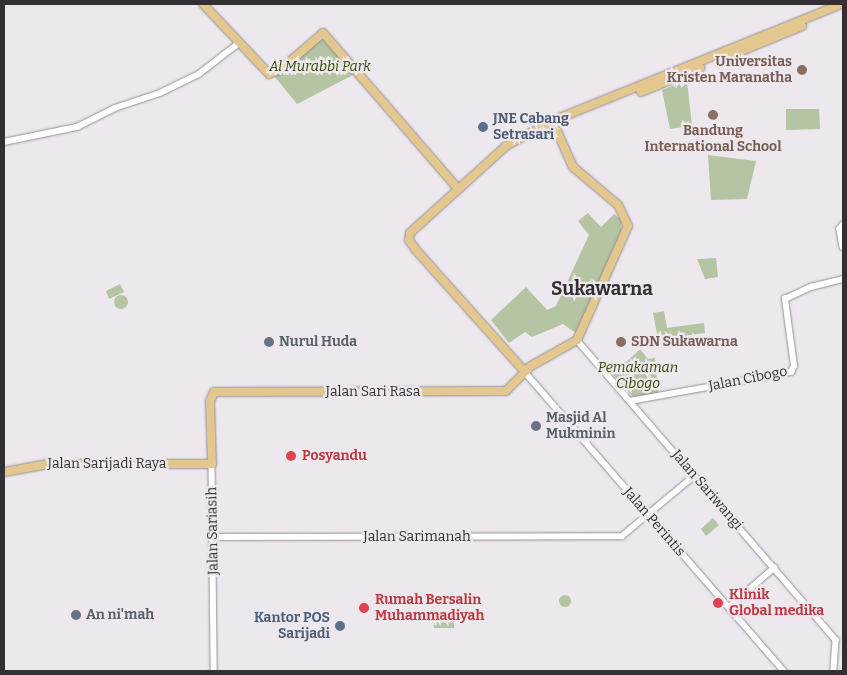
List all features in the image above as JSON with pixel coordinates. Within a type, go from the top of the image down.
[{"type":"main road","points":[[203,4],[264,72],[273,74],[323,33],[458,189]]},
{"type":"main road","points":[[525,372],[409,240],[416,226],[506,146],[549,126],[842,4]]},
{"type":"main road","points":[[557,131],[564,122],[843,9]]},
{"type":"main road","points":[[549,126],[557,131],[573,167],[618,205],[628,226],[577,340]]},
{"type":"main road","name":"Jalan Sari Rasa","points":[[214,392],[503,392],[525,372],[577,340]]},
{"type":"main road","name":"Jalan Sariasih","points":[[212,464],[210,401],[214,392]]},
{"type":"main road","name":"Jalan Sarijadi Raya","points":[[4,472],[48,464],[212,464]]},
{"type":"street","points":[[4,142],[78,127],[115,108],[160,94],[199,74],[238,44]]},
{"type":"street","points":[[843,225],[840,229],[843,247]]},
{"type":"street","name":"Jalan Cibogo","points":[[630,401],[791,372],[794,366],[785,299],[811,287],[843,279]]},
{"type":"street","name":"Jalan Sariwangi","points":[[577,340],[836,640],[834,671]]},
{"type":"street","name":"Jalan Perintis","points":[[525,372],[784,671]]},
{"type":"street","name":"Jalan Sariasih","points":[[212,464],[214,671]]},
{"type":"street","points":[[648,515],[694,476]]},
{"type":"street","name":"Jalan Sarimanah","points":[[212,537],[622,536],[648,515]]},
{"type":"street","points":[[729,607],[774,568]]},
{"type":"green space","name":"Al Murabbi Park","points":[[323,37],[355,74],[297,104],[275,77]]},
{"type":"green space","points":[[687,81],[692,126],[670,129],[662,90]]},
{"type":"green space","points":[[786,109],[819,109],[820,129],[786,130]]},
{"type":"green space","points":[[708,155],[756,161],[747,199],[711,200]]},
{"type":"green space","points":[[588,213],[601,227],[614,214],[622,220],[621,233],[577,334],[563,324],[532,337],[525,332],[509,343],[491,320],[526,287],[547,310],[556,306],[589,235],[578,221]]},
{"type":"green space","points":[[716,258],[718,277],[705,279],[697,259]]},
{"type":"green space","points":[[120,284],[124,292],[109,299],[106,291]]},
{"type":"green space","points":[[121,295],[126,297],[128,302],[126,307],[121,309],[116,307],[114,302],[116,297]]},
{"type":"green space","points":[[664,311],[667,328],[704,323],[705,333],[669,338],[669,343],[659,344],[653,313]]},
{"type":"green space","name":"Pemakaman Cibogo","points":[[640,349],[648,359],[655,358],[658,393],[634,398],[613,375]]},
{"type":"green space","points":[[713,518],[719,525],[706,536],[701,529]]},
{"type":"green space","points":[[563,595],[567,595],[571,601],[567,607],[563,607],[559,603],[559,599]]},
{"type":"green space","points":[[433,613],[454,613],[454,628],[434,628]]},
{"type":"place","name":"Universitas Kristen Maranatha","points":[[802,70]]},
{"type":"place","name":"Bandung International School","points":[[713,115]]},
{"type":"place","name":"JNE Cabang Setrasari","points":[[483,127]]},
{"type":"place","name":"Nurul Huda","points":[[269,342]]},
{"type":"place","name":"SDN Sukawarna","points":[[621,342]]},
{"type":"place","name":"Masjid Al Mukminin","points":[[536,426]]},
{"type":"place","name":"Posyandu","points":[[291,456]]},
{"type":"place","name":"Klinik Global medika","points":[[718,603]]},
{"type":"place","name":"Rumah Bersalin Muhammadiyah","points":[[364,608]]},
{"type":"place","name":"An ni'mah","points":[[76,615]]},
{"type":"place","name":"Kantor POS Sarijadi","points":[[340,626]]},
{"type":"district","name":"Sukawarna","points":[[602,289]]}]
